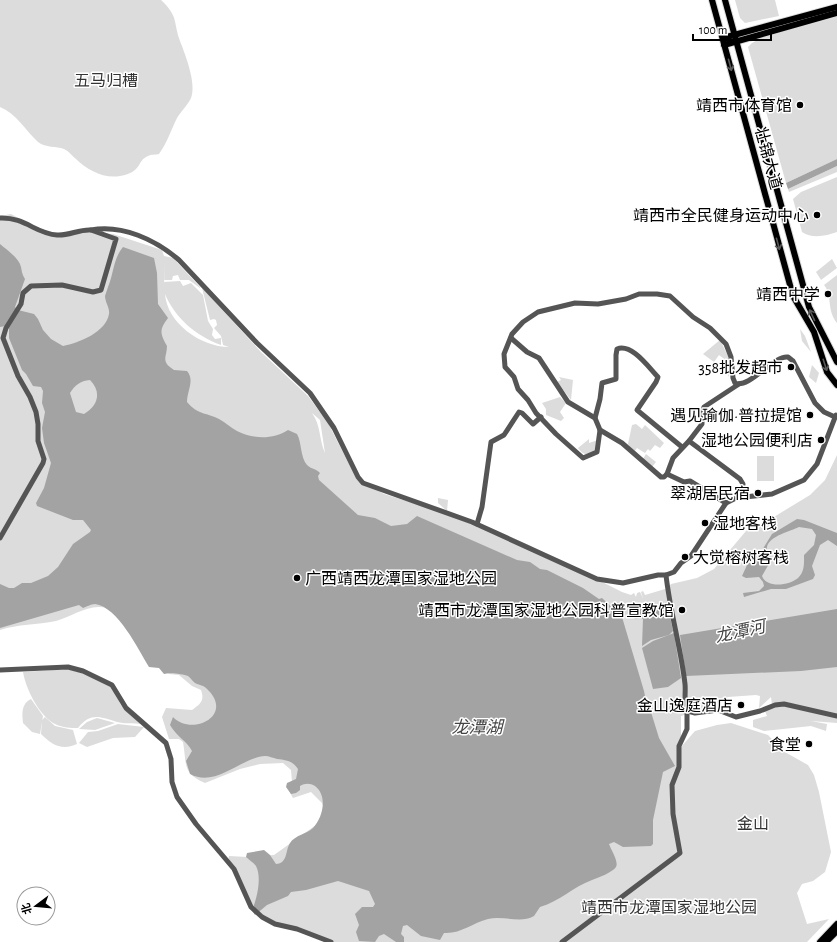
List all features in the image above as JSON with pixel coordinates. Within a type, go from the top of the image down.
[{"type":"main road","name":"壮锦大道","points":[[712,0],[793,296],[814,332],[827,372],[837,385]]},
{"type":"main road","name":"壮锦大道","points":[[725,0],[809,307],[837,362]]},
{"type":"main road","points":[[722,38],[837,8]]},
{"type":"main road","points":[[724,45],[837,13]]},
{"type":"main road","points":[[820,942],[837,924]]},
{"type":"main road","points":[[831,941],[837,931]]},
{"type":"street","points":[[0,218],[16,218],[38,229],[57,236],[82,229],[91,230],[116,239],[101,290],[93,292],[71,286],[33,285],[28,287],[23,293],[19,308],[3,334],[4,342],[18,376],[33,404],[38,421],[38,441],[44,459],[0,538]]},
{"type":"street","points":[[91,230],[107,228],[137,236],[166,249],[179,260],[257,343],[310,393],[334,428],[358,477],[363,483],[478,524],[597,579],[623,584],[658,575],[666,576],[674,572],[681,563],[691,556],[726,503],[736,498],[772,494],[804,480],[817,464],[827,442],[836,416],[824,412],[815,403],[793,361],[788,357],[778,358],[764,370],[739,384],[704,407],[702,413],[702,424],[673,458],[667,474],[663,477],[658,475],[622,443],[600,430]]},
{"type":"street","points":[[511,338],[527,352],[539,358],[568,402],[595,418],[600,430],[597,452],[582,457],[556,434],[541,418],[518,389],[515,379],[505,367],[504,354],[511,338],[523,322],[546,309],[577,303],[603,303],[640,294],[662,294],[677,301],[694,317],[710,328],[722,340],[730,353],[733,380],[739,384]]},
{"type":"street","points":[[595,418],[600,399],[602,382],[616,379],[616,352],[619,348],[623,348],[640,356],[658,377],[647,397],[637,409],[638,412],[682,447]]},
{"type":"street","points":[[478,524],[482,507],[491,442],[504,435],[519,412],[533,424],[541,418]]},
{"type":"street","points":[[689,441],[740,479],[743,484],[742,497]]},
{"type":"street","points":[[667,474],[684,482],[692,482],[726,503]]},
{"type":"street","points":[[562,942],[680,853],[673,814],[672,790],[679,765],[679,746],[688,729],[678,640],[666,576]]},
{"type":"street","points":[[0,670],[68,667],[83,671],[113,686],[126,708],[166,744],[170,755],[172,782],[177,797],[196,824],[234,870],[252,908],[275,924],[297,929],[330,942]]},
{"type":"street","points":[[687,710],[695,713],[718,710],[736,717],[760,711],[775,705],[788,704],[837,716]]},
{"type":"green space","name":"五马归槽","points":[[0,0],[161,0],[171,11],[175,20],[178,34],[190,69],[193,85],[190,101],[177,118],[167,141],[159,154],[144,158],[136,169],[127,174],[114,177],[102,175],[85,167],[66,150],[44,145],[38,142],[16,118],[0,107]]},
{"type":"green space","points":[[735,0],[775,0],[779,16],[745,23],[740,18]]},
{"type":"green space","name":"靖西市体育馆","points":[[837,17],[837,159],[786,183],[748,47],[761,38]]},
{"type":"green space","points":[[837,166],[837,172],[789,192],[788,189]]},
{"type":"green space","name":"靖西市全民健身运动中心","points":[[837,177],[837,232],[824,236],[810,236],[802,232],[793,199],[801,192]]},
{"type":"green space","name":"龙潭湖","points":[[11,214],[29,224],[60,236],[81,232],[113,234],[162,250],[164,256],[173,258],[200,288],[189,280],[180,280],[178,275],[173,276],[172,280],[164,280],[164,282],[180,281],[183,286],[191,283],[203,295],[208,321],[213,329],[212,335],[215,339],[221,338],[221,345],[203,337],[187,325],[174,311],[165,294],[167,305],[179,324],[197,338],[207,343],[229,347],[223,345],[221,336],[214,328],[217,325],[216,320],[210,320],[202,288],[261,352],[308,396],[328,423],[356,478],[384,494],[483,525],[529,545],[622,592],[631,595],[634,593],[636,597],[637,593],[640,592],[643,598],[641,592],[643,591],[645,595],[665,589],[667,590],[671,584],[697,578],[714,569],[746,531],[764,523],[810,495],[825,480],[837,455],[837,723],[811,721],[827,724],[826,731],[811,726],[764,731],[753,727],[753,720],[767,716],[765,711],[772,705],[771,697],[759,708],[760,696],[756,695],[728,697],[720,701],[722,709],[711,707],[681,716],[681,747],[695,731],[731,723],[768,735],[783,751],[808,765],[814,775],[819,792],[831,852],[825,872],[813,881],[802,884],[797,893],[807,924],[829,919],[807,942],[326,942],[267,919],[249,904],[228,861],[229,856],[247,857],[274,855],[316,825],[326,813],[322,803],[311,792],[293,798],[288,789],[292,782],[291,770],[283,763],[260,764],[240,769],[205,783],[192,776],[187,767],[183,742],[179,739],[169,739],[162,717],[166,708],[192,710],[202,700],[201,690],[192,686],[179,675],[169,674],[159,666],[121,610],[95,607],[56,621],[0,630],[0,216]],"holes":[[[312,413],[320,420],[325,453],[317,422]]]},
{"type":"green space","points":[[832,259],[837,268],[821,280],[816,272]]},
{"type":"green space","points":[[837,275],[837,323],[832,313],[827,289],[824,285]]},
{"type":"green space","points":[[800,329],[805,336],[811,352],[802,341]]},
{"type":"green space","points":[[720,340],[729,358],[729,377],[724,368],[727,361],[719,355],[714,362],[703,354]]},
{"type":"green space","points":[[812,365],[819,373],[816,383],[809,377]]},
{"type":"green space","points":[[559,377],[573,380],[571,400],[557,382],[561,380]]},
{"type":"green space","points":[[560,397],[566,403],[560,412],[564,418],[561,421],[546,415],[546,409],[542,403]]},
{"type":"green space","points":[[636,424],[642,429],[645,425],[664,443],[660,448],[655,445],[650,451],[648,449],[645,453],[637,448],[634,452],[628,444],[632,425]]},
{"type":"green space","points":[[589,439],[589,443],[598,440],[596,451],[584,454],[578,448]]},
{"type":"green space","points":[[646,454],[656,462],[652,467],[643,459]]},
{"type":"green space","points":[[757,456],[774,456],[774,481],[757,481]]},
{"type":"green space","points":[[438,498],[448,500],[447,511],[438,503]]},
{"type":"green space","points":[[67,669],[82,673],[111,686],[121,705],[142,724],[120,723],[101,717],[87,720],[78,728],[64,727],[53,723],[38,707],[27,686],[23,672]]},
{"type":"green space","points":[[31,699],[43,716],[40,734],[32,732],[23,723],[22,713],[24,706]]},
{"type":"green space","points":[[45,717],[55,726],[73,730],[77,744],[62,747],[53,744],[45,738],[41,734],[42,720]]},
{"type":"green space","points":[[97,718],[115,723],[95,730],[79,729],[87,722]]},
{"type":"green space","points":[[118,724],[144,727],[135,737],[113,738],[87,747],[79,743],[88,732],[98,731]]},
{"type":"water","points":[[837,159],[837,166],[788,189],[786,183]]},
{"type":"water","name":"龙潭湖","points":[[0,244],[18,260],[25,279],[15,307],[18,310],[34,314],[43,330],[51,339],[63,346],[91,336],[103,326],[107,320],[109,312],[105,296],[115,261],[123,247],[154,258],[157,273],[158,304],[168,318],[162,329],[162,335],[167,346],[165,359],[167,364],[174,370],[187,371],[189,374],[191,382],[187,402],[191,406],[202,413],[219,419],[237,431],[249,436],[276,436],[288,430],[297,434],[303,458],[307,465],[319,472],[319,480],[358,515],[375,518],[391,526],[407,524],[417,516],[517,560],[530,562],[540,569],[547,570],[583,588],[599,599],[602,598],[622,617],[644,691],[648,711],[651,712],[659,738],[675,766],[663,772],[653,820],[653,844],[651,846],[623,847],[614,842],[609,844],[617,865],[612,871],[579,886],[554,901],[540,907],[534,916],[523,919],[488,919],[456,932],[444,933],[440,940],[421,936],[407,925],[403,926],[401,934],[404,937],[404,942],[396,942],[384,934],[379,936],[375,942],[359,941],[356,932],[359,925],[355,914],[362,907],[373,907],[375,904],[369,891],[338,881],[306,890],[291,892],[288,896],[267,905],[255,915],[252,910],[256,900],[259,876],[254,863],[246,857],[247,853],[264,850],[270,855],[276,864],[283,861],[286,856],[288,846],[292,840],[313,828],[319,818],[323,807],[323,801],[319,790],[313,785],[306,784],[300,786],[300,790],[296,793],[291,794],[286,787],[287,783],[296,779],[298,769],[289,761],[266,756],[246,762],[219,775],[200,777],[190,774],[186,761],[192,751],[170,725],[173,717],[181,723],[190,725],[200,724],[208,720],[214,714],[216,707],[214,698],[205,687],[195,683],[188,676],[170,673],[164,674],[159,668],[149,667],[126,630],[112,613],[103,607],[95,604],[83,608],[79,605],[0,628],[0,584],[9,588],[14,588],[22,583],[31,583],[48,576],[58,567],[73,544],[91,530],[83,520],[73,520],[37,506],[36,503],[44,488],[51,463],[44,443],[42,428],[45,412],[42,403],[43,391],[41,387],[33,386],[22,370],[9,338],[9,329],[6,326],[0,327]],"holes":[[[90,380],[94,385],[97,398],[93,407],[84,414],[76,412],[70,393],[83,381]]]},
{"type":"water","points":[[797,519],[804,520],[837,533],[837,546],[828,540],[820,545],[812,566],[815,575],[813,579],[786,589],[771,589],[744,597],[743,593],[759,591],[764,586],[759,577],[746,578],[742,576],[748,563],[761,552],[772,534]],"holes":[[[799,527],[812,529],[816,535],[814,545],[804,555],[804,567],[800,576],[784,584],[773,584],[765,580],[762,576],[770,562],[767,551],[769,543],[781,534]]]},
{"type":"water","points":[[667,602],[673,631],[669,635],[651,640],[642,646],[643,619],[635,619],[632,615],[640,608],[656,605],[657,607]]},
{"type":"water","name":"龙潭河","points":[[837,609],[837,667],[801,671],[686,676],[680,635]]},
{"type":"water","points":[[674,633],[681,678],[668,687],[653,689],[642,648],[653,641]]},
{"type":"place","name":"靖西市体育馆","points":[[800,105]]},
{"type":"place","name":"靖西市全民健身运动中心","points":[[817,215]]},
{"type":"place","name":"靖西中学","points":[[828,294]]},
{"type":"place","name":"358批发超市","points":[[791,367]]},
{"type":"place","name":"遇见瑜伽·普拉提馆","points":[[810,415]]},
{"type":"place","name":"湿地公园便利店","points":[[821,440]]},
{"type":"place","name":"翠湖居民宿","points":[[758,493]]},
{"type":"place","name":"湿地客栈","points":[[705,523]]},
{"type":"place","name":"大觉榕树客栈","points":[[685,557]]},
{"type":"place","name":"广西靖西龙潭国家湿地公园","points":[[297,578]]},
{"type":"place","name":"靖西市龙潭国家湿地公园科普宣教馆","points":[[682,610]]},
{"type":"place","name":"金山逸庭酒店","points":[[741,705]]},
{"type":"place","name":"食堂","points":[[809,744]]},
{"type":"park label","name":"金山","points":[[753,823]]},
{"type":"park label","name":"靖西市龙潭国家湿地公园","points":[[669,907]]}]
